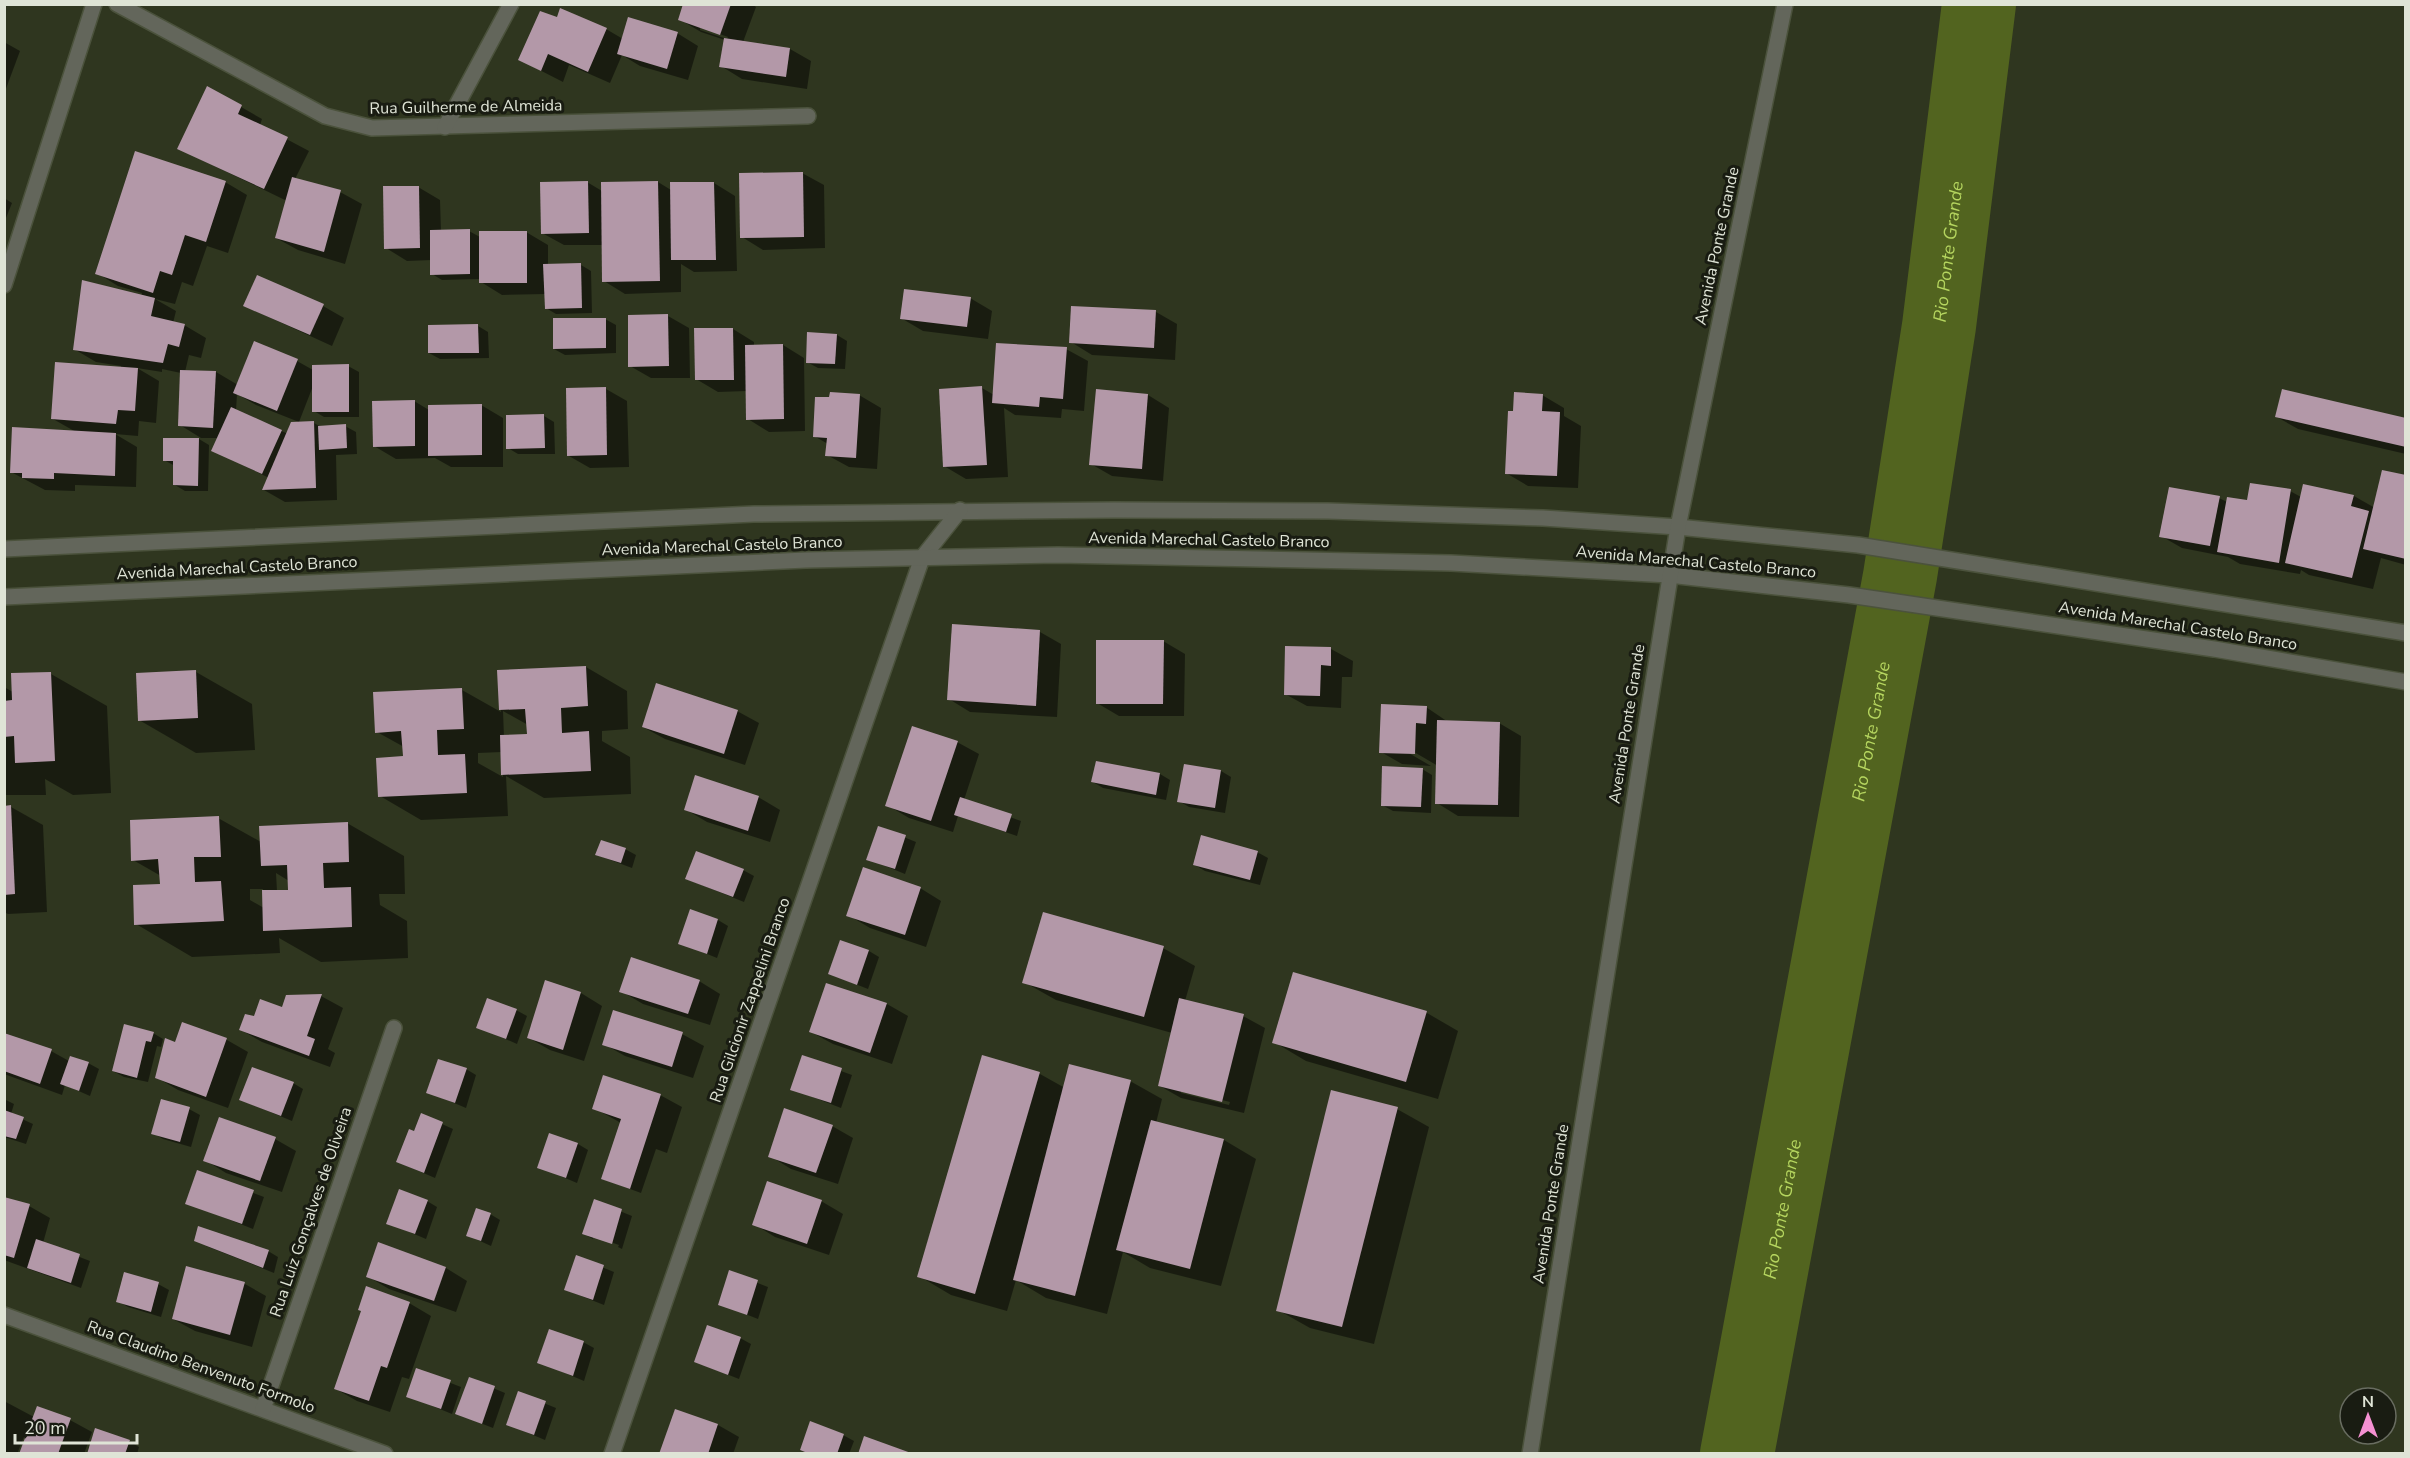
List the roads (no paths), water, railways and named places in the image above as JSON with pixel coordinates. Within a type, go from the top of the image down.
[{"type":"street","points":[[4,285],[94,4]]},
{"type":"street","name":"Rua Guilherme de Almeida","points":[[117,4],[325,116],[372,128],[808,116]]},
{"type":"street","points":[[445,127],[511,4]]},
{"type":"street","name":"Avenida Ponte Grande","points":[[1530,1454],[1669,575],[1785,4]]},
{"type":"street","name":"Avenida Marechal Castelo Branco","points":[[4,549],[754,514],[960,510],[1329,511],[1544,518],[1678,527],[1858,545],[2406,633]]},
{"type":"street","name":"Rua Gilcionir Zappelini Branco","points":[[612,1454],[922,558],[960,510]]},
{"type":"street","name":"Avenida Marechal Castelo Branco","points":[[4,597],[806,560],[1058,555],[1451,563],[1669,575],[1849,595],[2214,649],[2406,682]]},
{"type":"street","name":"Rua Luiz Gonçalves de Oliveira","points":[[262,1409],[394,1028]]},
{"type":"street","name":"Rua Claudino Benvenuto Formolo","points":[[4,1315],[385,1454]]},
{"type":"waterway","name":"Rio Ponte Grande","points":[[1737,1454],[1900,576],[1939,326],[1979,4]]}]
